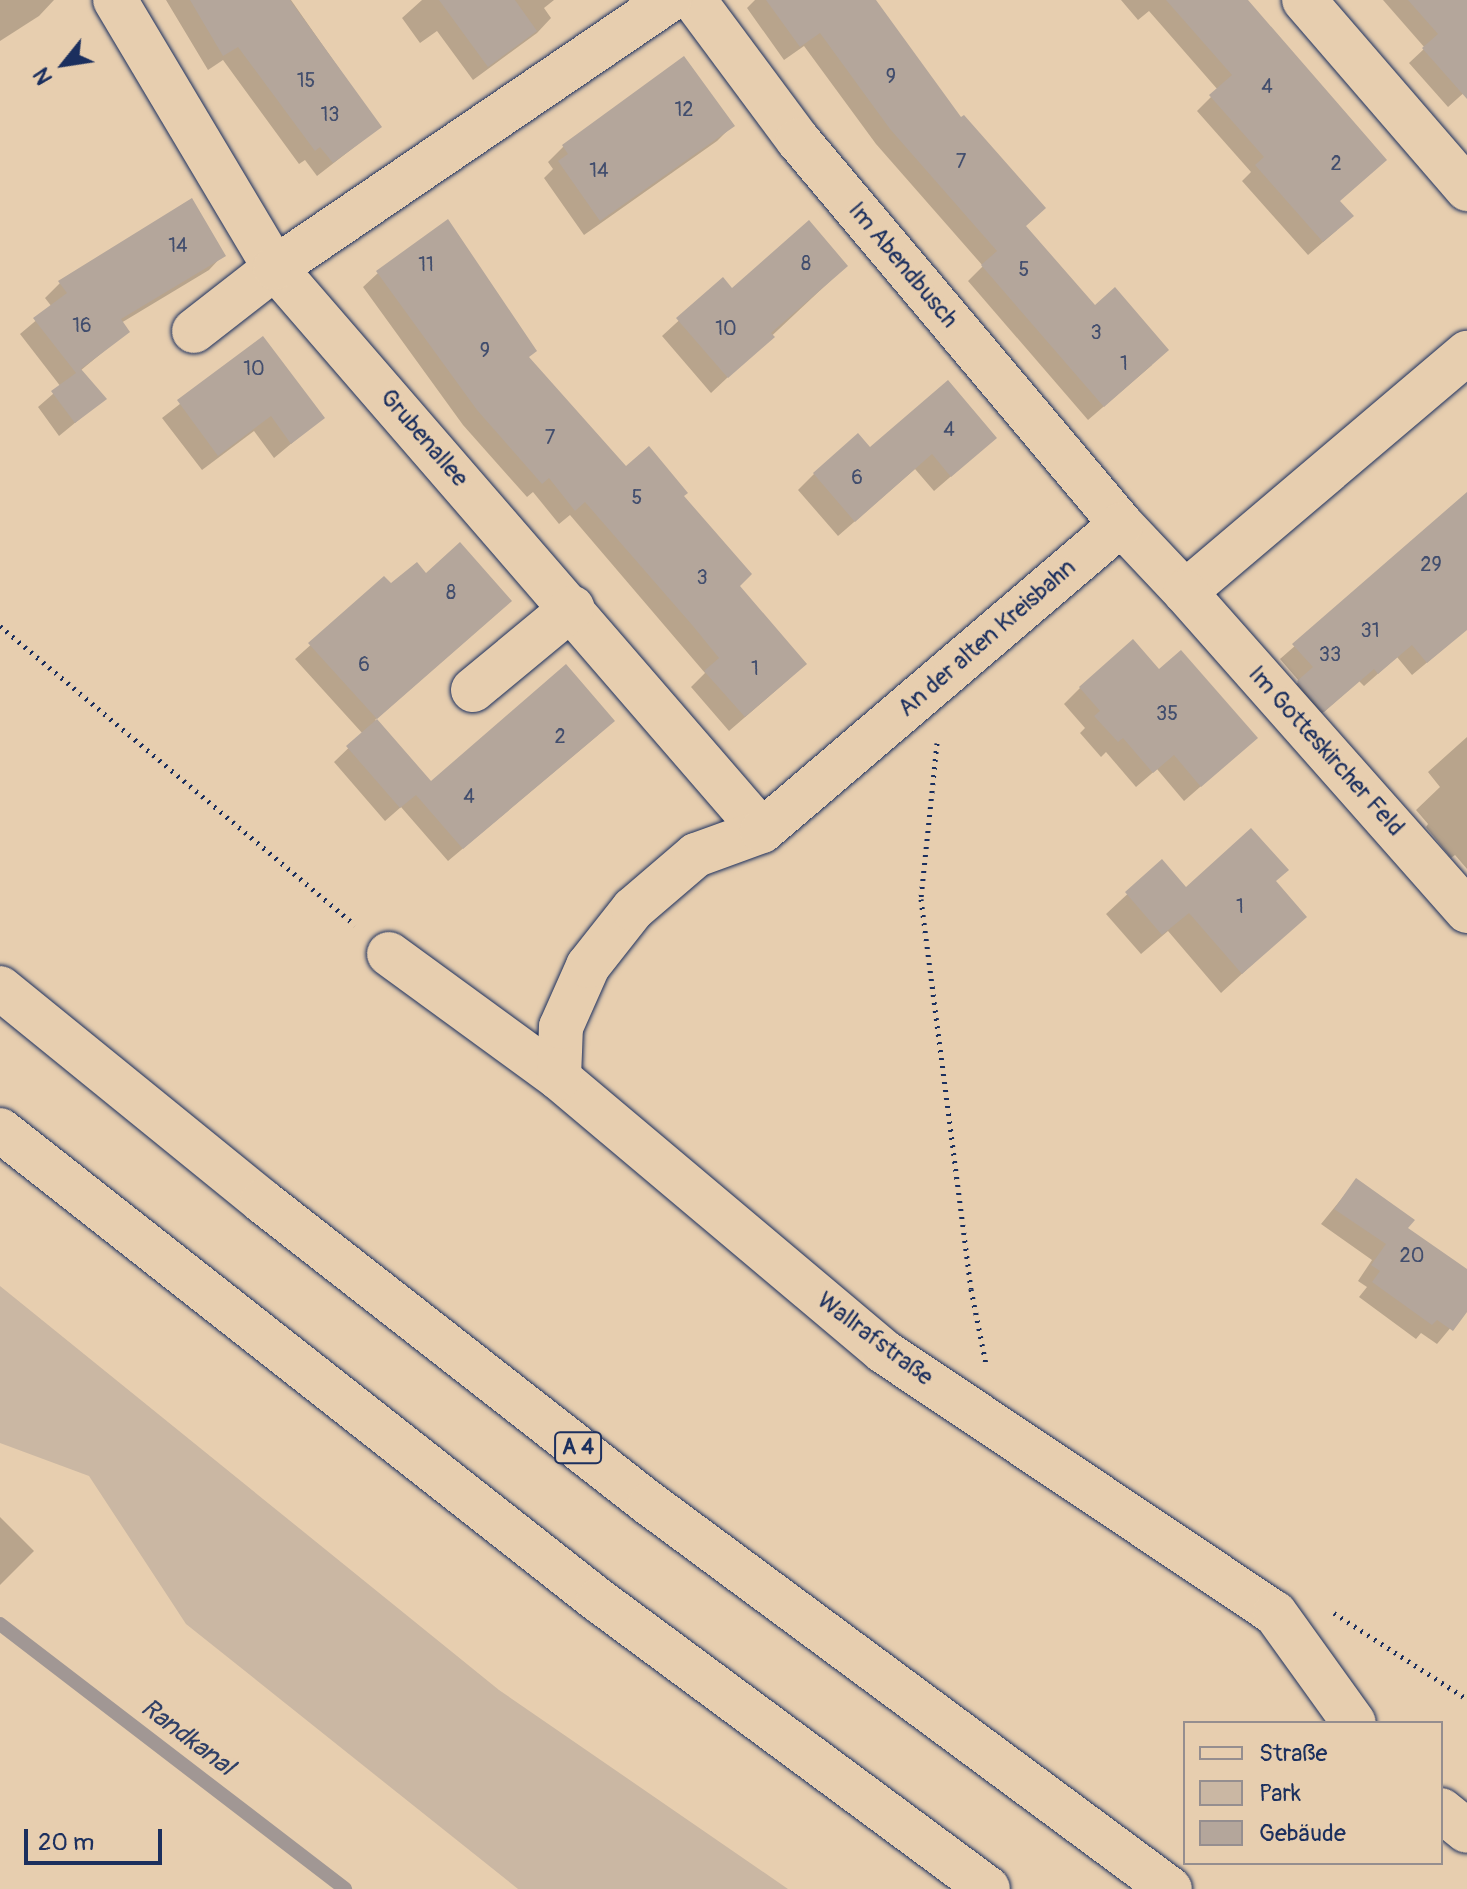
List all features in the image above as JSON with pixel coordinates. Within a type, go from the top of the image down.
[{"type":"main road","name":"Grubenallee","points":[[115,0],[275,268],[762,831]]},
{"type":"main road","points":[[194,331],[275,268],[670,0]]},
{"type":"main road","name":"Im Abendbusch","points":[[694,0],[798,140],[1121,524]]},
{"type":"main road","points":[[1304,0],[1467,189]]},
{"type":"main road","points":[[1121,524],[1185,592],[1467,353]]},
{"type":"main road","name":"An der alten Kreisbahn","points":[[559,1078],[561,1027],[588,966],[633,909],[696,855],[762,831],[1121,524]]},
{"type":"main road","name":"Im Gotteskircher Feld","points":[[1185,592],[1467,911]]},
{"type":"main road","points":[[473,690],[572,608]]},
{"type":"main road","name":"Wallrafstraße","points":[[389,954],[559,1078],[883,1351],[1275,1613],[1353,1721]]},
{"type":"main road","name":"A 4","points":[[0,988],[262,1201],[638,1494],[973,1747],[1170,1889]]},
{"type":"main road","points":[[0,1130],[598,1600],[988,1889]]},
{"type":"main road","points":[[1443,1812],[1467,1831]]},
{"type":"path","points":[[0,626],[389,954]]},
{"type":"path","points":[[945,675],[921,899],[971,1289],[988,1372]]},
{"type":"path","points":[[1320,1605],[1467,1699]]},
{"type":"green space","points":[[0,1286],[499,1690],[788,1889],[518,1889],[186,1624],[89,1476],[0,1443]]},
{"type":"building","points":[[190,0],[290,0],[382,127],[333,163],[320,147],[315,151],[238,47],[223,56]]},
{"type":"building","points":[[439,0],[515,0],[537,31],[488,67]]},
{"type":"building","points":[[766,0],[876,0],[961,117],[964,115],[1046,208],[1026,226],[1095,305],[1115,287],[1169,350],[1104,407],[981,265],[997,251],[890,129],[820,33],[800,47]]},
{"type":"building","points":[[1166,0],[1248,0],[1387,160],[1340,201],[1354,216],[1323,242],[1255,165],[1264,157],[1209,95],[1232,75]]},
{"type":"building","points":[[1408,0],[1467,0],[1467,99],[1422,48],[1438,34]]},
{"type":"building","points":[[684,56],[735,126],[600,221],[558,161],[568,154],[562,145]]},
{"type":"building","points":[[192,198],[226,256],[121,319],[130,332],[81,369],[107,399],[75,423],[51,391],[76,373],[33,318],[67,293],[58,281]]},
{"type":"building","points":[[448,219],[537,351],[529,357],[626,466],[649,446],[688,493],[684,496],[752,574],[740,586],[807,664],[745,717],[704,671],[719,658],[693,626],[585,502],[575,511],[549,478],[542,484],[477,410],[376,271]]},
{"type":"building","points":[[809,220],[848,266],[771,333],[775,337],[728,378],[676,318],[723,277],[732,288]]},
{"type":"building","points":[[263,336],[325,418],[291,444],[271,416],[218,456],[177,400]]},
{"type":"building","points":[[948,380],[997,438],[951,477],[932,454],[855,522],[813,473],[858,433],[870,447]]},
{"type":"building","points":[[1467,492],[1467,630],[1427,663],[1412,645],[1378,674],[1374,669],[1324,712],[1297,681],[1313,667],[1292,644]]},
{"type":"building","points":[[460,542],[512,601],[377,719],[308,643],[384,576],[391,583],[417,562],[426,573]]},
{"type":"building","points":[[1133,639],[1159,669],[1181,650],[1258,738],[1201,787],[1174,755],[1153,773],[1123,738],[1118,742],[1094,716],[1100,711],[1079,687]]},
{"type":"building","points":[[566,664],[615,721],[463,849],[416,795],[400,808],[346,746],[377,719],[431,781]]},
{"type":"building","points":[[1251,828],[1289,870],[1276,881],[1307,917],[1242,974],[1189,913],[1162,935],[1125,892],[1162,859],[1186,887]]},
{"type":"building","points":[[1356,1178],[1415,1220],[1408,1228],[1467,1269],[1467,1312],[1453,1331],[1437,1320],[1432,1325],[1372,1282],[1380,1271],[1371,1265],[1386,1244],[1334,1209]]},
{"type":"waterway","name":"Randkanal","points":[[0,1624],[345,1889]]}]
